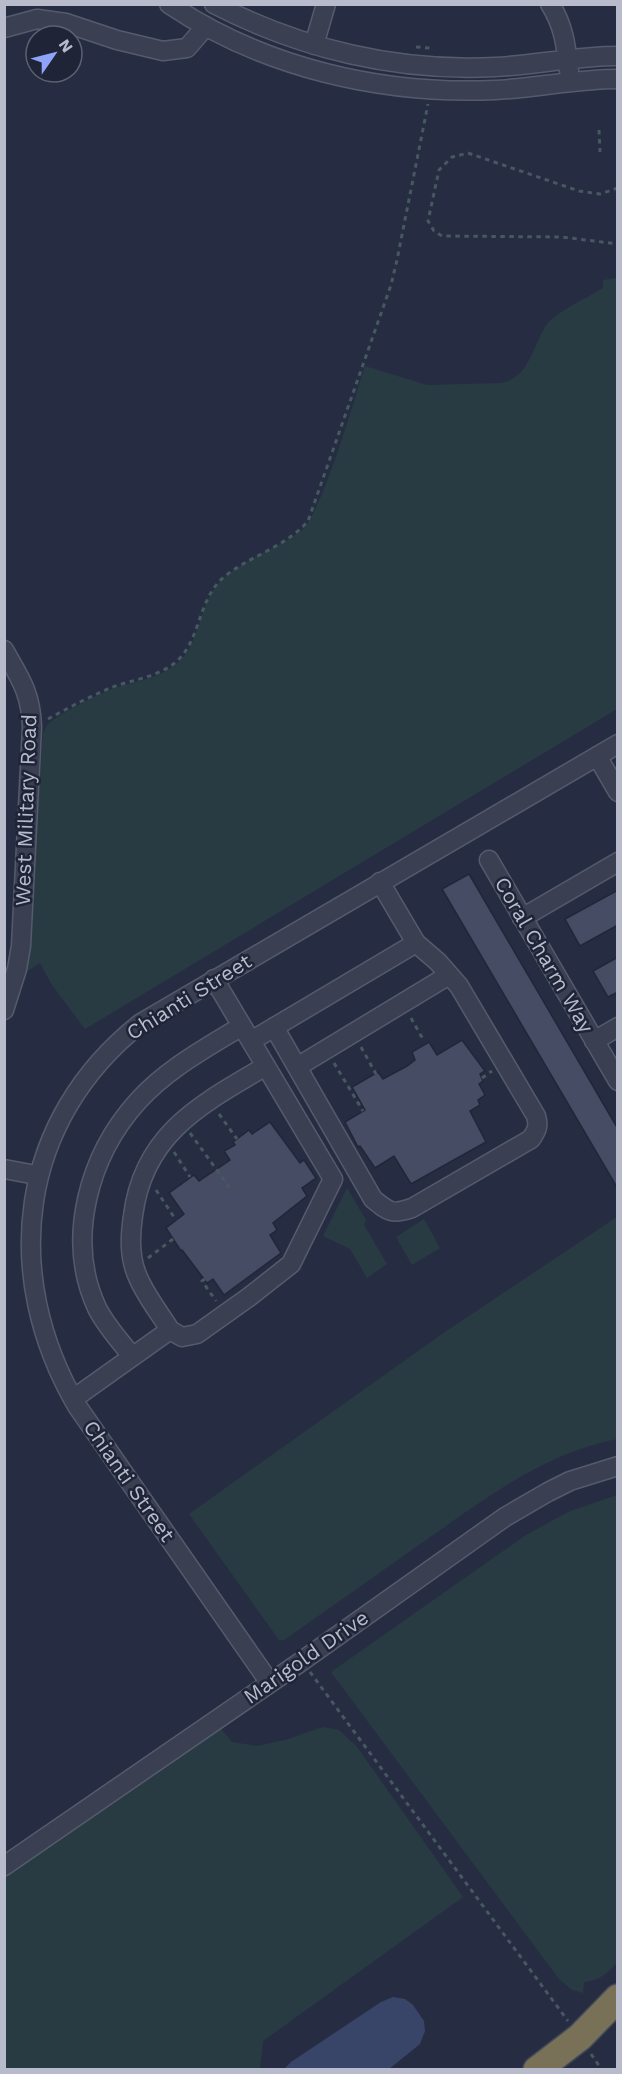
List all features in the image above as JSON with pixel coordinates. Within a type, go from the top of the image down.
[{"type":"highway","points":[[537,2070],[580,2037],[618,1998]]},
{"type":"street","points":[[169,4],[206,26],[258,51],[324,72],[386,85],[470,91],[618,79]]},
{"type":"street","points":[[214,4],[267,29],[314,45],[389,62],[443,67],[496,67],[618,56]]},
{"type":"street","points":[[314,45],[326,4]]},
{"type":"street","points":[[550,4],[564,33],[570,82]]},
{"type":"street","points":[[6,24],[37,19],[66,23],[117,40],[163,51],[187,48],[206,26]]},
{"type":"street","name":"West Military Road","points":[[4,650],[27,690],[32,726],[21,946],[18,969],[4,1010]]},
{"type":"street","points":[[611,752],[618,792]]},
{"type":"street","name":"Chianti Street","points":[[270,1683],[73,1399],[52,1362],[42,1338],[30,1288],[27,1231],[36,1175],[52,1132],[75,1091],[105,1054],[141,1023],[380,882],[611,752]]},
{"type":"street","name":"Coral Charm Way","points":[[489,860],[618,1081]]},
{"type":"street","points":[[522,918],[618,862]]},
{"type":"street","points":[[274,1027],[373,1199],[387,1211],[399,1213],[412,1208],[531,1139],[539,1125],[537,1116],[459,986],[438,962],[416,943],[380,882]]},
{"type":"street","points":[[132,1356],[98,1310],[88,1285],[83,1249],[85,1210],[95,1167],[114,1130],[139,1099],[188,1059],[246,1033],[274,1027],[416,943]]},
{"type":"street","points":[[297,1067],[449,975]]},
{"type":"street","points":[[214,979],[266,1066],[333,1179],[291,1264],[197,1334],[182,1336],[170,1330],[145,1291],[137,1275],[132,1256],[130,1234],[135,1199],[143,1173],[154,1152],[195,1110],[266,1066]]},
{"type":"street","points":[[594,1041],[618,1027]]},
{"type":"street","points":[[4,1169],[36,1175]]},
{"type":"street","points":[[73,1399],[170,1330]]},
{"type":"street","name":"Marigold Drive","points":[[4,1866],[302,1661],[526,1503],[570,1481],[618,1466]]},
{"type":"path","points":[[408,46],[432,49]]},
{"type":"path","points":[[32,726],[108,689],[154,675],[173,665],[186,650],[205,602],[215,586],[232,571],[297,532],[308,522],[391,285],[424,127],[428,95]]},
{"type":"path","points":[[599,130],[600,152]]},
{"type":"path","points":[[618,188],[600,194],[579,191],[468,153],[452,158],[439,170],[428,221],[434,231],[442,236],[562,237],[618,244]]},
{"type":"path","points":[[408,1014],[424,1041]]},
{"type":"path","points":[[358,1043],[375,1074]]},
{"type":"path","points":[[332,1059],[363,1111]]},
{"type":"path","points":[[482,1078],[496,1069]]},
{"type":"path","points":[[216,1110],[237,1139]]},
{"type":"path","points":[[189,1132],[232,1191]]},
{"type":"path","points":[[173,1151],[190,1177]]},
{"type":"path","points":[[153,1186],[176,1220]]},
{"type":"path","points":[[148,1258],[173,1239]]},
{"type":"path","points":[[205,1280],[202,1281],[219,1305]]},
{"type":"path","points":[[302,1661],[602,2070]]},
{"type":"shaded area","points":[[617,278],[617,709],[85,1029],[52,985],[40,963],[26,972],[43,733],[47,725],[69,710],[100,694],[151,678],[171,668],[187,652],[208,599],[222,580],[243,564],[301,531],[309,520],[328,479],[365,366],[427,385],[501,383],[510,380],[524,369],[545,327],[555,316],[603,288],[603,280]]},
{"type":"shaded area","points":[[347,1188],[366,1220],[364,1225],[387,1264],[367,1278],[350,1249],[323,1236]]},
{"type":"shaded area","points":[[617,1217],[617,1439],[565,1455],[516,1479],[284,1640],[279,1640],[189,1514],[442,1334]]},
{"type":"shaded area","points":[[424,1219],[440,1248],[412,1265],[396,1237]]},
{"type":"shaded area","points":[[617,1495],[617,1963],[598,1978],[584,1982],[583,1993],[572,1990],[559,1979],[331,1672],[526,1535],[568,1512]]},
{"type":"shaded area","points":[[217,1724],[232,1742],[257,1746],[285,1740],[323,1727],[339,1730],[357,1747],[463,1897],[263,2041],[260,2069],[5,2070],[5,1871]]},
{"type":"water","points":[[393,1997],[405,1999],[413,2005],[424,2021],[425,2031],[420,2044],[389,2069],[284,2069],[381,2002]]},
{"type":"building","points":[[469,874],[618,1129],[618,1189],[442,889]]},
{"type":"building","points":[[618,890],[618,925],[580,946],[565,919]]},
{"type":"building","points":[[618,957],[618,992],[608,997],[593,971]]},
{"type":"building","points":[[462,1040],[485,1071],[480,1074],[483,1081],[479,1084],[485,1095],[478,1100],[480,1105],[470,1111],[486,1142],[411,1184],[394,1156],[375,1168],[360,1146],[358,1147],[345,1122],[365,1110],[352,1087],[378,1072],[383,1079],[407,1066],[415,1060],[412,1052],[429,1042],[437,1055]]},
{"type":"building","points":[[270,1122],[300,1163],[304,1160],[316,1178],[302,1188],[307,1196],[273,1223],[277,1230],[270,1235],[281,1253],[224,1295],[213,1279],[207,1283],[166,1228],[184,1214],[169,1193],[194,1175],[199,1181],[230,1160],[224,1151],[235,1145],[233,1142],[249,1130],[252,1134]]}]
